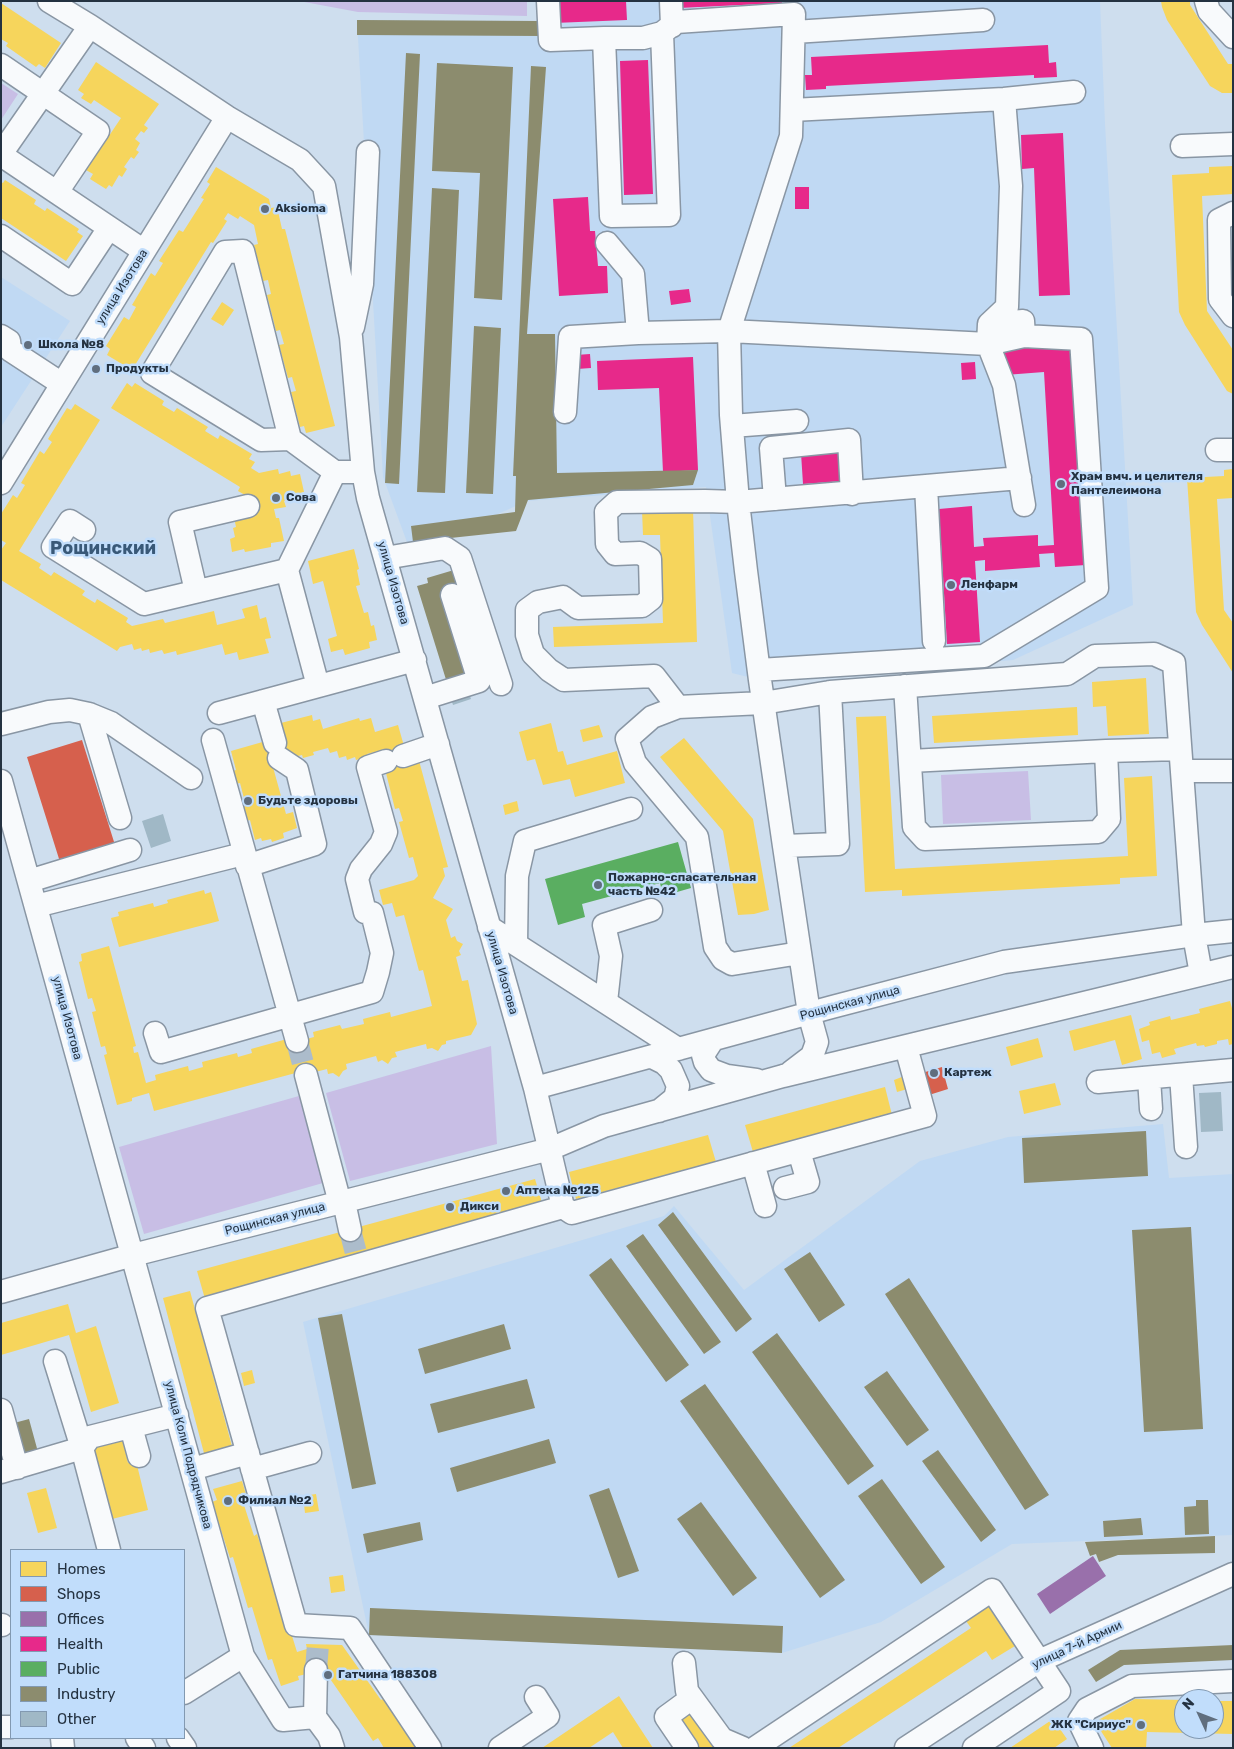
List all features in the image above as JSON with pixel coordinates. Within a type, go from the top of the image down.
[{"type":"street","name":"улица Изотова","points":[[49,1],[227,117],[300,160],[324,186],[351,338],[363,472],[368,498],[535,1088]]},
{"type":"street","points":[[548,1],[550,40],[643,38],[667,29],[676,22],[794,16],[983,20]]},
{"type":"street","points":[[604,38],[611,216],[670,215],[667,29],[671,1]]},
{"type":"street","points":[[1206,1],[1209,11],[1233,37]]},
{"type":"street","points":[[712,1041],[703,1055],[705,1062],[711,1070],[736,1078],[775,1079],[812,1056],[817,1042],[809,1013],[763,703],[738,502],[732,426],[729,331],[792,136],[794,16]]},
{"type":"street","points":[[90,26],[1,154],[144,251]]},
{"type":"street","points":[[1,65],[98,131],[57,192]]},
{"type":"street","points":[[792,110],[1004,99],[1074,92]]},
{"type":"street","points":[[988,334],[1007,307],[1011,186],[1004,99]]},
{"type":"street","name":"улица Изотова","points":[[1,483],[227,117]]},
{"type":"street","points":[[1182,146],[1233,144]]},
{"type":"street","points":[[351,338],[362,284],[368,152]]},
{"type":"street","points":[[1233,213],[1219,220],[1220,299],[1233,316]]},
{"type":"street","points":[[1,236],[72,284],[109,228]]},
{"type":"street","points":[[607,243],[633,274],[638,333]]},
{"type":"street","points":[[290,438],[261,440],[152,373],[225,252],[243,251],[290,438],[335,472],[363,472]]},
{"type":"street","points":[[565,412],[570,337],[729,331],[988,334],[1081,338],[1097,588],[984,656],[759,670]]},
{"type":"street","points":[[988,334],[1004,385],[1024,505]]},
{"type":"street","points":[[4,349],[62,384]]},
{"type":"street","points":[[732,426],[797,421]]},
{"type":"street","points":[[732,426],[771,448],[849,440],[852,494]]},
{"type":"street","points":[[771,448],[775,499]]},
{"type":"street","points":[[318,686],[287,570],[335,472]]},
{"type":"street","points":[[678,707],[654,676],[564,680],[549,670],[533,654],[527,635],[526,610],[538,602],[563,597],[578,608],[642,606],[651,599],[650,560],[640,553],[615,554],[607,544],[606,512],[617,502],[738,502],[852,494],[1020,478]]},
{"type":"street","points":[[926,486],[934,641]]},
{"type":"street","points":[[196,592],[180,522],[248,506]]},
{"type":"street","points":[[84,530],[70,521],[53,547],[144,604],[287,570]]},
{"type":"street","points":[[385,558],[445,548],[460,558],[501,684]]},
{"type":"street","points":[[425,698],[478,681],[452,595]]},
{"type":"street","points":[[800,953],[732,964],[723,959],[715,947],[697,837],[635,763],[628,739],[652,718],[678,707],[763,703],[830,692],[1067,674],[1096,656],[1154,654],[1174,663],[1194,935],[1201,974]]},
{"type":"street","points":[[219,712],[415,660]]},
{"type":"street","points":[[905,686],[914,827],[925,839],[1098,832],[1109,819],[1106,751]]},
{"type":"street","points":[[784,846],[838,844],[830,692]]},
{"type":"street","points":[[36,906],[315,844],[297,770],[277,750],[262,701]]},
{"type":"street","points":[[1,724],[49,712],[70,710],[89,714],[111,723],[191,778]]},
{"type":"street","points":[[89,714],[120,818]]},
{"type":"street","points":[[213,740],[297,1041]]},
{"type":"street","points":[[156,1033],[161,1052],[372,992],[382,953],[357,879],[361,869],[381,844],[386,832],[368,767],[438,744]]},
{"type":"street","points":[[910,761],[1180,749]]},
{"type":"street","points":[[1182,772],[1233,771]]},
{"type":"street","name":"улица Изотова","points":[[1,780],[132,1255]]},
{"type":"street","points":[[516,944],[517,876],[525,841],[631,809]]},
{"type":"street","points":[[29,881],[130,850]]},
{"type":"street","points":[[606,1002],[611,956],[604,925],[651,910]]},
{"type":"street","points":[[489,927],[678,1049]]},
{"type":"street","name":"Рощинская улица","points":[[535,1088],[1004,962],[1233,931]]},
{"type":"street","name":"Рощинская улица","points":[[1,1292],[132,1255],[550,1150],[604,1126],[775,1079],[1233,967]]},
{"type":"street","points":[[535,1088],[563,1207],[572,1213],[925,1116],[906,1047]]},
{"type":"street","points":[[652,1057],[664,1063],[671,1070],[678,1086],[675,1098],[658,1111]]},
{"type":"street","points":[[1098,1082],[1233,1070]]},
{"type":"street","points":[[1181,1074],[1186,1147]]},
{"type":"street","points":[[306,1075],[350,1230]]},
{"type":"street","points":[[1149,1078],[1151,1110]]},
{"type":"street","points":[[785,1188],[808,1182],[799,1150]]},
{"type":"street","points":[[753,1163],[765,1206]]},
{"type":"street","points":[[430,1748],[350,1628],[319,1635],[296,1625],[207,1308],[359,1261],[563,1207]]},
{"type":"street","name":"улица Коли Подрядчикова","points":[[132,1255],[243,1656],[284,1720],[314,1717]]},
{"type":"street","points":[[55,1361],[82,1448],[109,1549]]},
{"type":"street","points":[[1,1410],[9,1470],[82,1448],[90,1437],[177,1415]]},
{"type":"street","points":[[131,1426],[139,1456]]},
{"type":"street","points":[[192,1469],[310,1453]]},
{"type":"street","name":"улица 7-й Армии","points":[[906,1748],[1039,1661],[1233,1574]]},
{"type":"street","points":[[755,1748],[992,1590],[1059,1691],[974,1748]]},
{"type":"street","points":[[185,1692],[243,1656]]},
{"type":"street","points":[[684,1663],[687,1690],[692,1698],[722,1739],[743,1748]]},
{"type":"street","points":[[316,1670],[314,1717],[329,1736],[333,1748]]},
{"type":"street","points":[[1092,1748],[1079,1721],[1087,1709],[1132,1686],[1233,1681]]},
{"type":"street","points":[[500,1748],[548,1716],[536,1697]]},
{"type":"street","points":[[686,1748],[666,1717],[692,1698]]},
{"type":"shaded area","points":[[299,1],[527,1],[527,16],[358,12]]},
{"type":"shaded area","points":[[540,1],[1100,1],[1105,124],[1133,605],[1013,660],[760,680],[732,673],[706,487],[527,501],[411,553],[383,477],[357,20],[541,21]]},
{"type":"shaded area","points":[[1,83],[18,94],[1,120]]},
{"type":"shaded area","name":"Школа №8","points":[[1,277],[70,321],[1,427]]},
{"type":"shaded area","points":[[1028,771],[1031,820],[943,824],[941,775]]},
{"type":"shaded area","points":[[491,1046],[497,1144],[350,1181],[326,1093]]},
{"type":"shaded area","points":[[306,1094],[323,1183],[144,1234],[119,1147]]},
{"type":"shaded area","points":[[1163,1124],[1169,1178],[1233,1174],[1233,1535],[1012,1544],[881,1622],[782,1653],[369,1635],[303,1322],[664,1216],[674,1206],[744,1290],[920,1161],[1008,1137]]},
{"type":"building: Homes","points":[[1161,1],[1190,1],[1190,5],[1228,64],[1233,64],[1233,93],[1222,93],[1210,86],[1167,20]]},
{"type":"building: Homes","points":[[1,3],[61,43],[45,68],[39,64],[36,67],[6,46],[8,43],[1,39]]},
{"type":"building: Homes","points":[[96,62],[159,104],[144,125],[148,128],[144,133],[141,131],[135,139],[140,143],[136,150],[139,152],[134,159],[131,157],[124,167],[127,169],[122,177],[119,175],[112,187],[109,185],[106,189],[90,179],[93,174],[86,170],[121,118],[94,100],[91,104],[81,98],[84,94],[78,90]]},
{"type":"building: Homes","points":[[1233,166],[1233,194],[1202,196],[1207,311],[1233,350],[1233,394],[1227,391],[1185,325],[1179,312],[1172,175],[1209,173],[1209,167]]},
{"type":"building: Homes","points":[[216,167],[269,199],[271,208],[277,207],[282,229],[285,229],[335,426],[306,433],[304,426],[300,427],[291,392],[296,391],[292,377],[288,378],[279,345],[284,344],[280,330],[276,331],[267,295],[271,294],[268,280],[263,281],[254,245],[258,244],[254,225],[240,216],[238,219],[228,213],[224,219],[227,221],[213,243],[211,242],[132,370],[107,355],[110,349],[106,346],[124,317],[129,320],[136,307],[132,305],[151,273],[155,276],[163,263],[159,261],[179,230],[183,232],[204,199],[201,198],[210,184],[207,182]]},
{"type":"building: Homes","points":[[5,180],[36,200],[34,204],[45,211],[47,208],[79,229],[77,232],[83,236],[66,261],[1,218],[1,182],[3,183]]},
{"type":"building: Homes","points":[[222,302],[234,310],[223,326],[211,319]]},
{"type":"building: Homes","points":[[127,383],[132,387],[135,383],[164,401],[162,405],[174,412],[177,408],[208,427],[205,431],[218,439],[220,435],[252,454],[249,459],[255,462],[251,468],[259,473],[278,469],[279,474],[290,471],[291,476],[300,474],[304,492],[295,494],[296,499],[284,501],[286,507],[274,509],[276,518],[279,518],[284,541],[271,543],[271,547],[245,552],[244,549],[232,552],[230,539],[235,537],[233,528],[236,527],[234,517],[252,499],[238,491],[240,487],[111,408]]},
{"type":"building: Homes","points":[[75,404],[100,420],[19,551],[41,564],[39,568],[51,576],[54,572],[85,591],[82,595],[95,603],[97,599],[128,618],[126,622],[132,626],[163,619],[165,623],[214,611],[217,625],[245,618],[242,609],[257,605],[260,619],[266,617],[271,638],[265,639],[269,653],[239,660],[237,652],[225,655],[222,644],[177,655],[176,651],[164,654],[162,650],[150,653],[149,649],[142,651],[141,648],[134,650],[132,644],[120,647],[117,651],[1,580],[1,550],[6,543],[1,540],[1,514],[13,495],[17,498],[25,485],[21,483],[40,451],[44,454],[52,442],[48,439],[67,408],[71,410]]},
{"type":"building: Homes","points":[[1233,469],[1233,498],[1217,499],[1224,610],[1233,623],[1233,673],[1202,625],[1196,612],[1187,478],[1224,476],[1224,470]]},
{"type":"building: Homes","points":[[693,509],[697,642],[554,647],[553,627],[663,623],[660,535],[643,535],[642,510]]},
{"type":"building: Homes","points":[[354,549],[359,569],[357,570],[360,585],[356,586],[364,613],[368,612],[371,626],[374,625],[377,640],[369,642],[370,648],[345,655],[343,649],[331,652],[328,639],[337,636],[323,581],[313,584],[308,561]]},
{"type":"building: Homes","points":[[1146,678],[1149,734],[1108,736],[1106,706],[1093,707],[1092,682]]},
{"type":"building: Homes","points":[[1077,707],[1078,735],[934,743],[932,716]]},
{"type":"building: Homes","points":[[312,715],[313,721],[320,719],[323,729],[359,718],[360,721],[371,718],[375,732],[398,725],[404,746],[418,757],[448,867],[443,868],[445,876],[433,898],[453,909],[446,920],[451,938],[455,936],[457,941],[463,944],[459,951],[461,955],[456,957],[462,981],[468,980],[477,1024],[471,1035],[446,1041],[446,1044],[442,1045],[438,1051],[432,1048],[427,1049],[426,1044],[395,1052],[397,1057],[392,1058],[388,1064],[382,1060],[378,1062],[376,1056],[346,1064],[347,1069],[339,1077],[333,1073],[328,1074],[327,1069],[304,1075],[303,1071],[154,1111],[149,1093],[132,1098],[132,1101],[117,1105],[104,1055],[107,1054],[105,1046],[101,1047],[92,1012],[96,1011],[92,998],[88,999],[79,962],[82,961],[81,954],[109,946],[136,1046],[133,1047],[134,1053],[138,1052],[146,1083],[156,1080],[155,1075],[188,1066],[189,1071],[203,1067],[202,1062],[237,1053],[238,1057],[252,1053],[251,1049],[287,1039],[295,1042],[314,1037],[313,1032],[340,1025],[342,1029],[364,1024],[363,1019],[390,1012],[391,1017],[432,1006],[423,970],[419,971],[404,915],[396,917],[392,903],[383,905],[379,890],[414,880],[418,876],[413,857],[409,858],[399,822],[403,821],[399,808],[395,809],[386,773],[390,772],[383,750],[367,754],[368,757],[356,760],[355,757],[347,760],[346,756],[339,758],[337,751],[330,753],[328,748],[313,752],[314,755],[303,758],[302,755],[294,757],[293,754],[271,760],[286,814],[293,812],[297,828],[283,833],[284,838],[272,842],[271,839],[262,841],[261,838],[255,840],[250,820],[246,821],[242,807],[246,806],[240,783],[236,784],[233,771],[236,770],[231,751],[266,741],[277,724]]},
{"type":"building: Homes","points":[[886,716],[895,869],[1128,856],[1124,778],[1152,776],[1157,876],[1120,878],[1120,884],[902,896],[902,890],[865,892],[856,717]]},
{"type":"building: Homes","points":[[551,723],[558,752],[563,751],[567,765],[617,751],[625,783],[575,797],[570,779],[543,785],[535,759],[527,761],[519,732]]},
{"type":"building: Homes","points":[[599,725],[603,737],[583,742],[580,730]]},
{"type":"building: Homes","points":[[684,738],[753,819],[769,910],[754,914],[738,915],[723,831],[660,757]]},
{"type":"building: Homes","points":[[517,801],[519,811],[505,815],[503,805]]},
{"type":"building: Homes","points":[[204,890],[205,894],[211,892],[219,921],[119,947],[111,918],[119,916],[118,912],[153,903],[154,907],[168,903],[167,900]]},
{"type":"building: Homes","points":[[1230,1001],[1233,1012],[1233,1044],[1229,1045],[1228,1039],[1217,1041],[1217,1044],[1205,1047],[1204,1045],[1197,1046],[1196,1043],[1174,1049],[1176,1054],[1162,1058],[1160,1052],[1152,1054],[1149,1040],[1142,1042],[1139,1029],[1150,1025],[1149,1022],[1170,1016],[1171,1020],[1200,1013],[1199,1009]]},
{"type":"building: Homes","points":[[1131,1015],[1142,1059],[1122,1065],[1115,1040],[1074,1051],[1069,1031]]},
{"type":"building: Homes","points":[[1038,1038],[1043,1057],[1011,1066],[1006,1047]]},
{"type":"building: Homes","points":[[907,1075],[911,1088],[897,1092],[894,1080]]},
{"type":"building: Homes","points":[[1055,1083],[1061,1105],[1024,1114],[1019,1091]]},
{"type":"building: Homes","points":[[885,1087],[892,1115],[753,1152],[745,1125]]},
{"type":"building: Homes","points":[[708,1135],[716,1162],[576,1199],[569,1172]]},
{"type":"building: Homes","points":[[535,1179],[543,1206],[205,1299],[197,1271]]},
{"type":"building: Homes","points":[[190,1291],[233,1450],[205,1457],[163,1298]]},
{"type":"building: Homes","points":[[68,1304],[76,1333],[96,1326],[119,1403],[91,1412],[69,1335],[1,1355],[1,1323]]},
{"type":"building: Homes","points":[[252,1370],[255,1383],[244,1386],[241,1373]]},
{"type":"building: Homes","points":[[122,1437],[128,1463],[136,1461],[148,1510],[112,1519],[93,1444]]},
{"type":"building: Homes","points":[[242,1481],[248,1501],[243,1502],[254,1536],[257,1534],[273,1585],[276,1584],[297,1652],[307,1649],[306,1644],[342,1645],[381,1700],[383,1699],[416,1748],[384,1748],[378,1738],[373,1741],[324,1670],[298,1676],[299,1680],[281,1686],[272,1659],[268,1660],[252,1607],[248,1608],[233,1557],[230,1558],[212,1502],[217,1500],[213,1489]]},
{"type":"building: Homes","points":[[46,1488],[57,1528],[38,1533],[27,1493]]},
{"type":"building: Homes","points":[[316,1494],[319,1511],[305,1513],[303,1496]]},
{"type":"building: Homes","points":[[343,1575],[345,1591],[331,1593],[329,1577]]},
{"type":"building: Homes","points":[[988,1606],[1015,1646],[992,1660],[986,1651],[838,1748],[789,1748],[971,1628],[966,1621]]},
{"type":"building: Homes","points":[[619,1696],[653,1748],[623,1748],[613,1732],[589,1748],[542,1748]]},
{"type":"building: Homes","name":"ЖК \"Сириус\"","points":[[1135,1699],[1174,1700],[1174,1733],[1147,1732],[1146,1748],[1112,1748],[1095,1722]]},
{"type":"building: Homes","name":"ЖК \"Сириус\"","points":[[1224,1701],[1233,1701],[1233,1734],[1224,1734]]},
{"type":"building: Homes","points":[[690,1710],[714,1748],[698,1748],[678,1718]]},
{"type":"building: Homes","points":[[1053,1719],[1067,1739],[1054,1748],[1010,1748]]},
{"type":"building: Shops","points":[[82,740],[115,845],[60,862],[27,757]]},
{"type":"building: Shops","points":[[942,1067],[948,1089],[929,1095],[922,1073]]},
{"type":"building: Offices","points":[[1093,1556],[1106,1576],[1050,1614],[1037,1594]]},
{"type":"building: Health","points":[[553,1],[626,1],[627,20],[554,23]]},
{"type":"building: Health","points":[[678,1],[782,1],[782,3],[679,8]]},
{"type":"building: Health","points":[[1048,45],[1049,63],[1056,62],[1057,77],[1034,78],[1034,75],[826,86],[826,89],[806,90],[805,75],[812,75],[811,57]]},
{"type":"building: Health","points":[[648,60],[653,194],[624,195],[620,61]]},
{"type":"building: Health","points":[[1063,133],[1070,295],[1039,296],[1034,168],[1022,169],[1021,135]]},
{"type":"building: Health","points":[[795,187],[809,187],[809,209],[795,209]]},
{"type":"building: Health","points":[[588,197],[590,231],[595,231],[598,266],[607,266],[608,293],[559,296],[553,199]]},
{"type":"building: Health","points":[[689,289],[691,302],[671,305],[669,291]]},
{"type":"building: Health","points":[[1072,343],[1086,565],[1055,567],[1054,553],[1039,554],[1040,567],[985,571],[985,560],[975,561],[980,642],[947,644],[939,509],[972,506],[974,547],[984,546],[983,538],[1038,535],[1038,546],[1054,545],[1044,372],[1005,375],[1004,347]]},
{"type":"building: Health","points":[[590,354],[591,368],[577,369],[576,355]]},
{"type":"building: Health","points":[[693,357],[698,470],[663,472],[659,388],[598,390],[597,361]]},
{"type":"building: Health","points":[[975,362],[976,379],[962,380],[961,363]]},
{"type":"building: Health","points":[[840,450],[843,481],[803,484],[801,453]]},
{"type":"building: Public","name":"Пожарно-спасательная часть №42","points":[[678,842],[691,888],[663,896],[660,883],[582,904],[585,917],[558,925],[545,879]]},
{"type":"building: Industry","points":[[357,20],[542,21],[541,36],[357,35]]},
{"type":"building: Industry","points":[[406,53],[420,54],[399,484],[385,483]]},
{"type":"building: Industry","points":[[437,63],[513,67],[502,300],[474,298],[480,173],[432,171]]},
{"type":"building: Industry","points":[[531,66],[546,67],[527,334],[555,334],[557,473],[698,470],[693,485],[528,500],[516,531],[413,542],[411,526],[515,512],[516,476],[513,476]]},
{"type":"building: Industry","points":[[432,188],[459,190],[445,493],[417,492]]},
{"type":"building: Industry","points":[[474,326],[501,328],[493,494],[466,493]]},
{"type":"building: Industry","points":[[454,570],[460,590],[468,680],[448,686],[417,586],[428,583],[427,578]]},
{"type":"building: Industry","points":[[1146,1131],[1148,1176],[1024,1183],[1022,1138]]},
{"type":"building: Industry","points":[[673,1212],[752,1319],[736,1332],[658,1225]]},
{"type":"building: Industry","points":[[1191,1227],[1203,1429],[1144,1432],[1132,1230]]},
{"type":"building: Industry","points":[[643,1234],[721,1342],[704,1354],[626,1246]]},
{"type":"building: Industry","points":[[810,1252],[845,1305],[819,1322],[784,1269]]},
{"type":"building: Industry","points":[[611,1258],[689,1365],[666,1382],[589,1275]]},
{"type":"building: Industry","points":[[909,1278],[1049,1495],[1025,1510],[885,1294]]},
{"type":"building: Industry","points":[[342,1314],[376,1484],[352,1489],[318,1318]]},
{"type":"building: Industry","points":[[504,1324],[511,1349],[425,1374],[418,1349]]},
{"type":"building: Industry","points":[[777,1333],[874,1466],[848,1485],[752,1352]]},
{"type":"building: Industry","points":[[887,1371],[929,1430],[907,1446],[864,1387]]},
{"type":"building: Industry","points":[[527,1379],[535,1408],[438,1433],[430,1404]]},
{"type":"building: Industry","points":[[705,1384],[845,1580],[820,1598],[680,1401]]},
{"type":"building: Industry","points":[[29,1419],[38,1452],[23,1456],[14,1423]]},
{"type":"building: Industry","points":[[549,1439],[556,1463],[457,1492],[450,1468]]},
{"type":"building: Industry","points":[[938,1450],[996,1530],[981,1542],[922,1461]]},
{"type":"building: Industry","points":[[882,1479],[945,1567],[921,1584],[858,1496]]},
{"type":"building: Industry","points":[[609,1488],[639,1571],[618,1578],[589,1495]]},
{"type":"building: Industry","points":[[1196,1500],[1208,1500],[1209,1534],[1185,1535],[1184,1507],[1196,1506]]},
{"type":"building: Industry","points":[[701,1502],[757,1578],[733,1596],[677,1519]]},
{"type":"building: Industry","points":[[1141,1518],[1143,1535],[1104,1537],[1103,1521]]},
{"type":"building: Industry","points":[[420,1522],[423,1540],[367,1553],[363,1534]]},
{"type":"building: Industry","points":[[1215,1536],[1215,1553],[1118,1555],[1099,1562],[1096,1554],[1090,1556],[1085,1542]]},
{"type":"building: Industry","points":[[370,1608],[783,1626],[782,1653],[369,1635]]},
{"type":"building: Industry","points":[[1233,1645],[1233,1660],[1124,1665],[1096,1682],[1088,1670],[1120,1650]]},
{"type":"building: Other","points":[[468,690],[471,699],[453,705],[450,695]]},
{"type":"building: Other","points":[[163,814],[171,841],[151,848],[142,821]]},
{"type":"building: Other","points":[[1221,1092],[1223,1131],[1201,1132],[1199,1093]]},
{"type":"tunnel","points":[[297,1041],[306,1075]]},
{"type":"tunnel","points":[[350,1230],[357,1257]]},
{"type":"tunnel","points":[[316,1670],[318,1644]]},
{"type":"place","name":"Aksioma","points":[[265,209]]},
{"type":"place","name":"Школа №8","points":[[28,345]]},
{"type":"place","name":"Продукты","points":[[96,369]]},
{"type":"place","name":"Храм вмч. и целителя Пантелеимона","points":[[1061,484]]},
{"type":"place","name":"Сова","points":[[276,498]]},
{"type":"place","name":"Ленфарм","points":[[951,585]]},
{"type":"place","name":"Будьте здоровы","points":[[248,801]]},
{"type":"place","name":"Пожарно-спасательная часть №42","points":[[598,885]]},
{"type":"place","name":"Картеж","points":[[934,1073]]},
{"type":"place","name":"Аптека №125","points":[[506,1191]]},
{"type":"place","name":"Дикси","points":[[450,1207]]},
{"type":"place","name":"Филиал №2","points":[[228,1501]]},
{"type":"place","name":"Гатчина 188308","points":[[328,1675]]},
{"type":"place","name":"ЖК \"Сириус\"","points":[[1141,1725]]},
{"type":"district","name":"Рощинский","points":[[103,549]]}]
